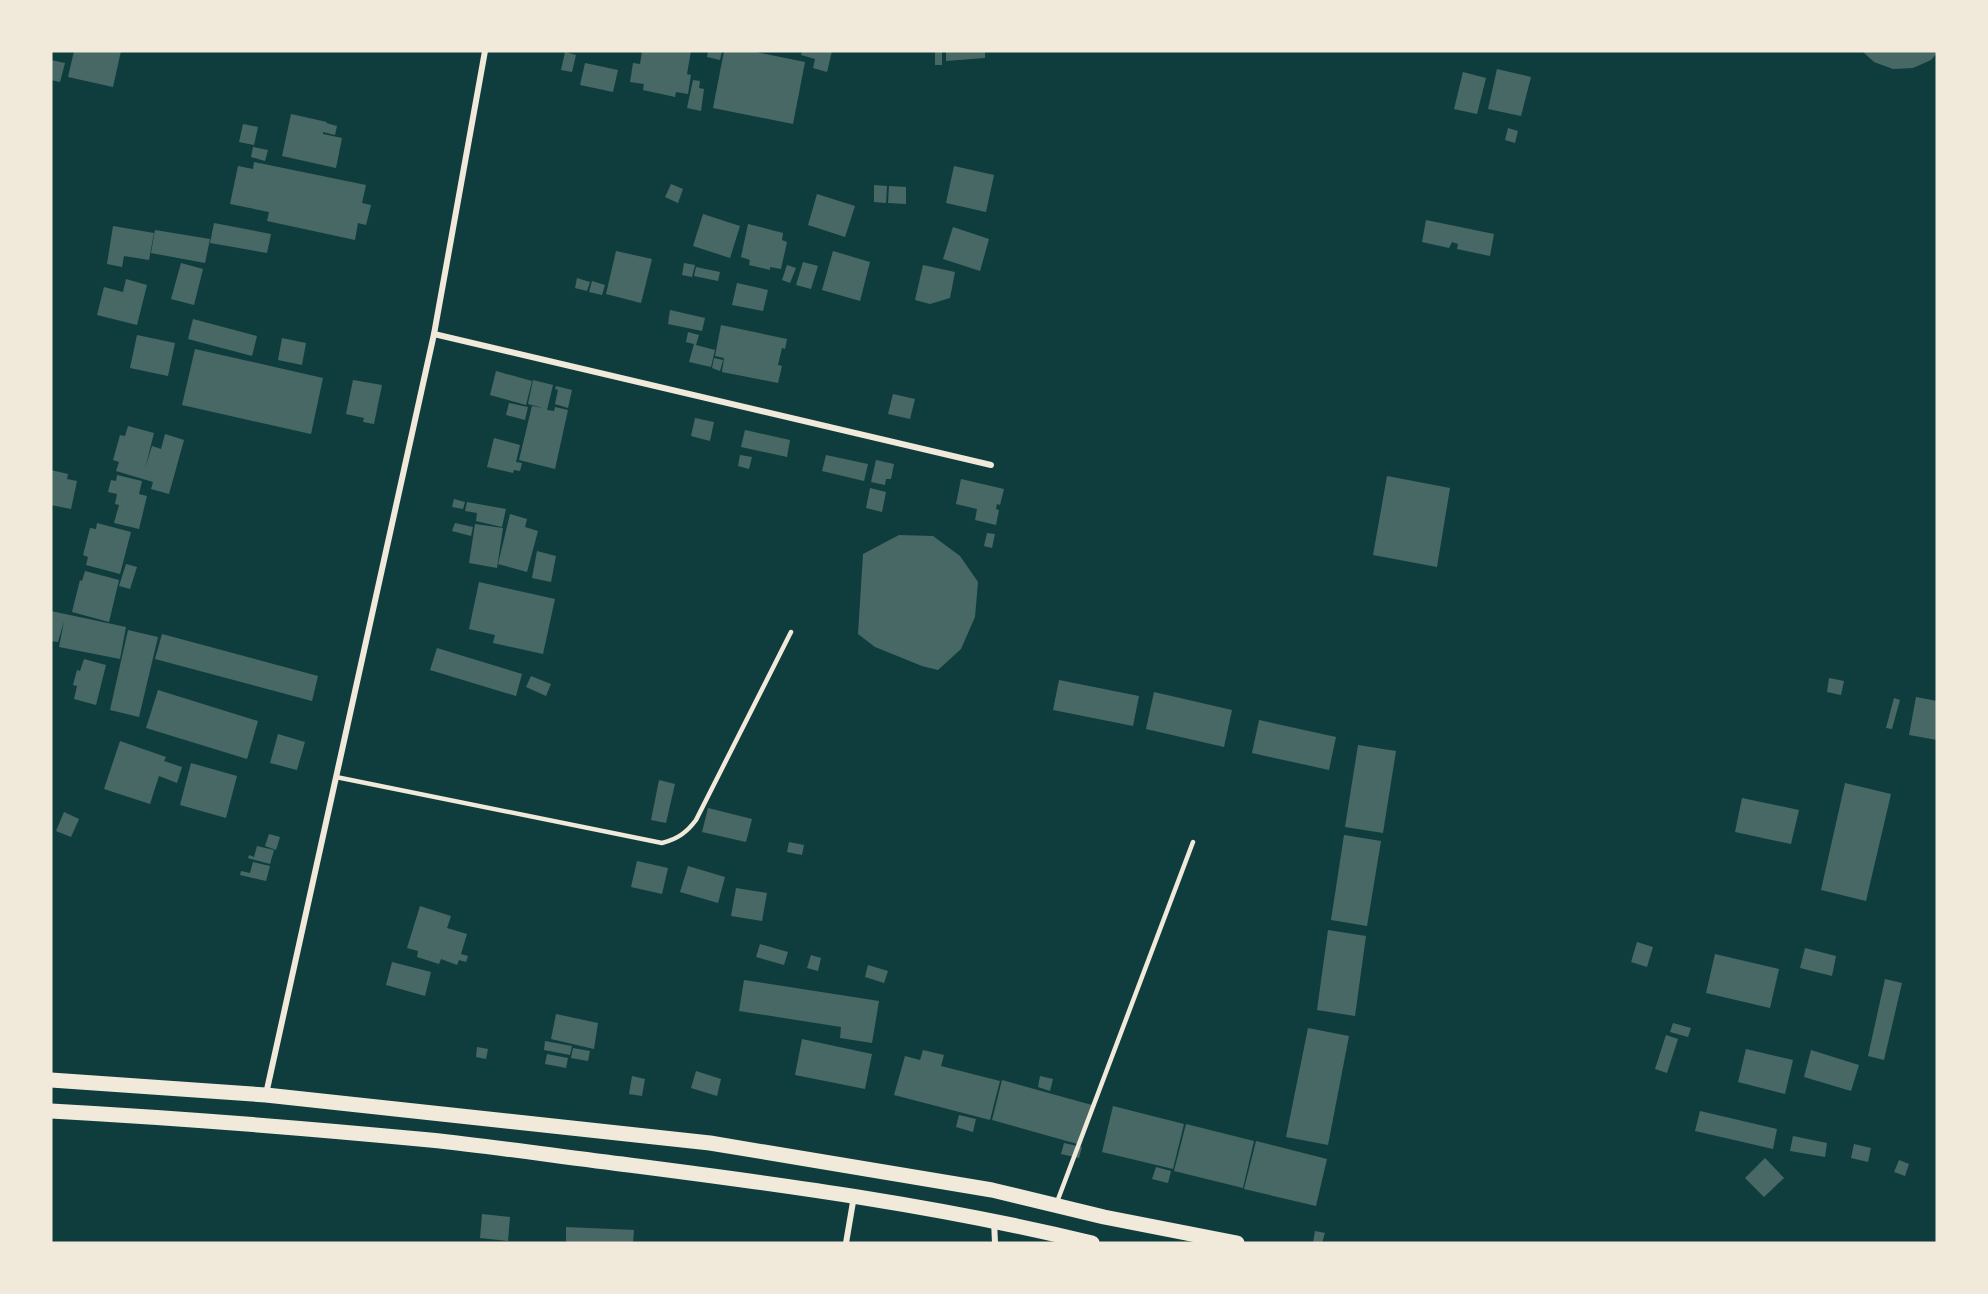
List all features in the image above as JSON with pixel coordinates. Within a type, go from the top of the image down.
[{"type":"main road","points":[[51,1080],[266,1095],[710,1143],[992,1190],[1104,1217],[1237,1243]]},
{"type":"main road","points":[[51,1111],[188,1119],[432,1141],[854,1196],[994,1221],[1057,1239],[1092,1243]]},
{"type":"street","points":[[266,1095],[434,334],[485,51]]},
{"type":"street","points":[[434,334],[991,465]]},
{"type":"street","points":[[846,1243],[854,1196]]},
{"type":"street","points":[[994,1221],[995,1243]]},
{"type":"lane","points":[[336,777],[662,843],[673,840],[687,832],[696,819],[791,632]]},
{"type":"lane","points":[[1056,1204],[1192,842]]},
{"type":"building","points":[[74,51],[121,51],[113,87],[68,77]]},
{"type":"building","points":[[642,51],[691,51],[687,74],[691,75],[688,94],[676,92],[675,97],[643,90],[644,84],[630,82],[633,63],[640,64]]},
{"type":"building","points":[[708,51],[722,51],[720,60],[707,57]]},
{"type":"building","points":[[724,51],[751,51],[805,62],[793,124],[713,108]]},
{"type":"building","points":[[802,51],[832,51],[827,72],[813,68],[815,59],[801,55]]},
{"type":"building","points":[[935,51],[942,51],[942,65],[935,65]]},
{"type":"building","points":[[946,51],[985,51],[985,58],[946,61]]},
{"type":"building","points":[[1862,51],[1937,51],[1937,53],[1931,60],[1913,68],[1893,69],[1874,62]]},
{"type":"building","points":[[565,52],[576,55],[572,72],[561,70]]},
{"type":"building","points":[[51,60],[65,63],[60,82],[51,80]]},
{"type":"building","points":[[585,63],[618,70],[613,92],[580,85]]},
{"type":"building","points":[[1497,69],[1531,77],[1521,116],[1488,109]]},
{"type":"building","points":[[1463,72],[1486,78],[1477,114],[1454,109]]},
{"type":"building","points":[[693,80],[700,81],[699,88],[704,89],[701,111],[687,108]]},
{"type":"building","points":[[291,114],[337,126],[335,135],[323,132],[323,134],[342,138],[336,168],[282,156]]},
{"type":"building","points":[[243,124],[258,127],[254,145],[239,142]]},
{"type":"building","points":[[1508,128],[1518,131],[1515,143],[1505,140]]},
{"type":"building","points":[[253,147],[268,150],[265,161],[251,157]]},
{"type":"building","points":[[254,162],[366,185],[362,203],[371,205],[366,225],[358,223],[355,240],[267,221],[269,212],[230,204],[238,166],[253,169]]},
{"type":"building","points":[[954,166],[994,175],[986,212],[946,203]]},
{"type":"building","points":[[671,184],[683,189],[678,203],[665,197]]},
{"type":"building","points":[[874,185],[887,186],[886,203],[874,202]]},
{"type":"building","points":[[889,186],[906,187],[906,204],[888,203]]},
{"type":"building","points":[[817,194],[855,206],[845,237],[808,225]]},
{"type":"building","points":[[703,214],[740,226],[730,258],[693,246]]},
{"type":"building","points":[[1426,220],[1494,234],[1490,256],[1457,249],[1458,244],[1452,242],[1449,248],[1422,242]]},
{"type":"building","points":[[214,223],[271,234],[267,253],[210,243]]},
{"type":"building","points":[[748,224],[783,233],[782,240],[787,242],[781,269],[770,267],[770,270],[749,265],[750,260],[741,257]]},
{"type":"building","points":[[113,226],[154,233],[149,260],[124,256],[122,267],[107,264]]},
{"type":"building","points":[[953,227],[989,239],[980,271],[943,259]]},
{"type":"building","points":[[155,230],[210,239],[205,263],[151,253]]},
{"type":"building","points":[[616,251],[652,259],[641,303],[606,294]]},
{"type":"building","points":[[833,251],[870,262],[860,301],[822,290]]},
{"type":"building","points":[[803,262],[818,266],[811,289],[796,285]]},
{"type":"building","points":[[181,263],[203,269],[194,305],[171,299]]},
{"type":"building","points":[[684,263],[695,265],[692,277],[682,275]]},
{"type":"building","points":[[787,265],[796,268],[790,283],[782,280]]},
{"type":"building","points":[[923,265],[955,272],[950,298],[930,304],[915,300]]},
{"type":"building","points":[[696,267],[720,272],[718,281],[694,276]]},
{"type":"building","points":[[577,278],[590,282],[587,291],[575,288]]},
{"type":"building","points":[[126,279],[147,285],[137,325],[97,315],[104,287],[123,292]]},
{"type":"building","points":[[592,281],[605,285],[602,295],[589,292]]},
{"type":"building","points":[[737,283],[768,290],[763,311],[732,305]]},
{"type":"building","points":[[670,310],[705,318],[702,331],[668,324]]},
{"type":"building","points":[[193,319],[257,336],[252,356],[188,339]]},
{"type":"building","points":[[721,325],[787,339],[778,365],[782,366],[778,383],[722,372],[724,358],[715,356]]},
{"type":"building","points":[[688,332],[699,335],[696,345],[715,350],[711,367],[689,362],[694,344],[686,342]]},
{"type":"building","points":[[137,335],[175,343],[168,376],[130,368]]},
{"type":"building","points":[[282,338],[306,343],[302,365],[278,360]]},
{"type":"building","points":[[195,349],[323,378],[311,434],[182,405]]},
{"type":"building","points":[[714,358],[723,360],[720,371],[712,368]]},
{"type":"building","points":[[496,371],[532,381],[526,405],[490,395]]},
{"type":"building","points":[[353,380],[382,385],[374,424],[363,422],[364,418],[346,414]]},
{"type":"building","points":[[533,380],[553,385],[547,410],[554,411],[555,407],[568,410],[555,469],[519,460],[532,406],[543,408],[528,404]]},
{"type":"building","points":[[556,386],[572,390],[568,408],[555,404],[558,390],[555,389]]},
{"type":"building","points":[[893,394],[915,399],[910,419],[888,414]]},
{"type":"building","points":[[509,403],[528,407],[525,420],[506,415]]},
{"type":"building","points":[[695,418],[714,422],[710,441],[691,436]]},
{"type":"building","points":[[128,426],[154,433],[145,469],[152,446],[161,449],[165,434],[184,440],[169,494],[151,489],[153,482],[116,471],[119,462],[113,460],[120,435],[125,436]]},
{"type":"building","points":[[745,430],[790,440],[787,457],[741,447]]},
{"type":"building","points":[[494,438],[520,445],[516,462],[522,463],[520,471],[514,470],[513,473],[487,467]]},
{"type":"building","points":[[740,455],[752,457],[749,469],[738,466]]},
{"type":"building","points":[[826,455],[868,464],[864,481],[822,471]]},
{"type":"building","points":[[876,460],[894,464],[891,479],[886,479],[885,485],[871,482]]},
{"type":"building","points":[[51,470],[68,474],[67,479],[77,481],[71,509],[51,505]]},
{"type":"building","points":[[117,475],[142,481],[139,494],[147,496],[139,529],[114,523],[119,505],[115,504],[117,494],[108,492],[111,480],[116,481]]},
{"type":"building","points":[[1387,476],[1450,488],[1437,567],[1373,555]]},
{"type":"building","points":[[961,479],[1004,489],[1000,505],[997,504],[996,509],[999,510],[996,525],[975,520],[977,509],[956,504]]},
{"type":"building","points":[[870,488],[886,492],[882,512],[866,508]]},
{"type":"building","points":[[454,499],[465,502],[463,509],[452,507]]},
{"type":"building","points":[[467,502],[506,509],[502,527],[476,521],[477,513],[465,511]]},
{"type":"building","points":[[510,514],[527,519],[525,527],[538,531],[527,572],[498,564]]},
{"type":"building","points":[[97,523],[131,532],[120,574],[86,565],[88,557],[83,555],[90,528],[96,529]]},
{"type":"building","points":[[455,523],[473,527],[471,536],[452,531]]},
{"type":"building","points":[[475,524],[503,528],[497,568],[469,563]]},
{"type":"building","points":[[987,533],[995,534],[992,548],[984,546]]},
{"type":"building","points":[[899,535],[933,536],[960,556],[978,582],[975,617],[961,649],[938,670],[875,647],[858,634],[863,554]]},
{"type":"building","points":[[537,551],[556,556],[551,582],[532,578]]},
{"type":"building","points":[[126,564],[137,567],[130,589],[119,586]]},
{"type":"building","points":[[85,571],[119,580],[109,622],[72,612],[80,580],[82,581]]},
{"type":"building","points":[[479,582],[555,599],[543,654],[493,643],[495,635],[469,629]]},
{"type":"building","points":[[51,611],[126,627],[120,659],[59,647],[64,621],[58,642],[51,641]]},
{"type":"building","points":[[128,630],[158,637],[139,717],[110,710]]},
{"type":"building","points":[[162,634],[318,676],[312,701],[155,659]]},
{"type":"building","points":[[437,648],[522,674],[516,696],[430,670]]},
{"type":"building","points":[[84,659],[106,665],[96,705],[74,699],[77,686],[73,685],[77,670],[80,671]]},
{"type":"building","points":[[531,676],[551,684],[546,696],[526,687]]},
{"type":"building","points":[[1829,678],[1844,681],[1841,695],[1827,692]]},
{"type":"building","points":[[1059,680],[1139,696],[1133,726],[1053,710]]},
{"type":"building","points":[[158,690],[258,721],[247,759],[146,728]]},
{"type":"building","points":[[1154,692],[1232,710],[1224,747],[1146,729]]},
{"type":"building","points":[[1916,697],[1937,701],[1937,740],[1909,735]]},
{"type":"building","points":[[1894,698],[1900,700],[1892,729],[1886,728]]},
{"type":"building","points":[[1259,720],[1336,737],[1329,770],[1252,753]]},
{"type":"building","points":[[278,734],[305,742],[297,770],[270,763]]},
{"type":"building","points":[[120,741],[166,757],[164,761],[182,767],[177,783],[159,776],[150,804],[104,789]]},
{"type":"building","points":[[1358,745],[1396,751],[1383,833],[1345,827]]},
{"type":"building","points":[[191,763],[237,776],[226,818],[180,805]]},
{"type":"building","points":[[659,780],[675,784],[666,823],[651,820]]},
{"type":"building","points":[[1845,783],[1891,794],[1866,901],[1821,890]]},
{"type":"building","points":[[1742,798],[1799,810],[1791,844],[1735,832]]},
{"type":"building","points":[[708,808],[752,819],[746,842],[702,832]]},
{"type":"building","points":[[64,812],[79,819],[71,837],[56,831]]},
{"type":"building","points":[[269,834],[280,837],[276,850],[265,846]]},
{"type":"building","points":[[1344,835],[1381,841],[1367,926],[1331,920]]},
{"type":"building","points":[[789,842],[804,845],[802,855],[787,852]]},
{"type":"building","points":[[257,846],[274,850],[270,864],[248,858],[249,855],[254,857]]},
{"type":"building","points":[[637,861],[668,868],[662,894],[631,887]]},
{"type":"building","points":[[253,862],[270,866],[266,881],[240,875],[241,871],[250,873]]},
{"type":"building","points":[[688,866],[725,877],[718,903],[680,892]]},
{"type":"building","points":[[736,888],[767,893],[762,921],[731,916]]},
{"type":"building","points":[[420,906],[451,916],[447,928],[467,934],[461,954],[468,956],[466,962],[459,960],[457,965],[441,959],[439,964],[417,957],[418,951],[407,948]]},
{"type":"building","points":[[1328,930],[1366,936],[1355,1016],[1317,1010]]},
{"type":"building","points":[[1637,942],[1653,947],[1647,967],[1631,962]]},
{"type":"building","points":[[760,944],[788,952],[784,965],[756,957]]},
{"type":"building","points":[[1805,948],[1836,956],[1832,976],[1800,968]]},
{"type":"building","points":[[1715,954],[1779,969],[1770,1008],[1706,993]]},
{"type":"building","points":[[811,955],[821,958],[818,971],[807,968]]},
{"type":"building","points":[[392,962],[431,972],[425,996],[386,985]]},
{"type":"building","points":[[868,965],[888,971],[884,983],[865,977]]},
{"type":"building","points":[[1885,979],[1902,983],[1884,1060],[1868,1056]]},
{"type":"building","points":[[744,980],[879,1001],[872,1043],[840,1038],[841,1027],[739,1011]]},
{"type":"building","points":[[556,1014],[598,1023],[594,1049],[551,1039]]},
{"type":"building","points":[[1673,1023],[1691,1028],[1688,1037],[1670,1032]]},
{"type":"building","points":[[1308,1028],[1349,1036],[1328,1145],[1286,1137]]},
{"type":"building","points":[[1666,1035],[1678,1039],[1667,1073],[1655,1069]]},
{"type":"building","points":[[802,1039],[872,1054],[865,1089],[795,1075]]},
{"type":"building","points":[[545,1041],[572,1046],[570,1055],[544,1050]]},
{"type":"building","points":[[477,1047],[488,1049],[486,1059],[476,1057]]},
{"type":"building","points":[[573,1048],[590,1051],[588,1061],[571,1058]]},
{"type":"building","points":[[1746,1049],[1793,1060],[1785,1094],[1738,1082]]},
{"type":"building","points":[[923,1050],[944,1055],[941,1066],[1000,1081],[990,1120],[894,1095],[905,1056],[920,1060]]},
{"type":"building","points":[[1811,1050],[1859,1065],[1851,1091],[1804,1077]]},
{"type":"building","points":[[547,1054],[568,1058],[566,1068],[545,1064]]},
{"type":"building","points":[[696,1071],[721,1079],[717,1096],[691,1088]]},
{"type":"building","points":[[632,1076],[645,1079],[642,1096],[629,1094]]},
{"type":"building","points":[[1040,1076],[1053,1079],[1050,1091],[1038,1087]]},
{"type":"building","points":[[1002,1080],[1092,1105],[1081,1145],[992,1120]]},
{"type":"building","points":[[1113,1106],[1184,1124],[1173,1169],[1102,1152]]},
{"type":"building","points":[[1700,1111],[1777,1129],[1773,1149],[1695,1131]]},
{"type":"building","points":[[959,1115],[976,1119],[973,1132],[956,1127]]},
{"type":"building","points":[[1186,1124],[1254,1141],[1243,1188],[1174,1171]]},
{"type":"building","points":[[1793,1136],[1827,1143],[1825,1157],[1790,1151]]},
{"type":"building","points":[[1256,1141],[1327,1159],[1316,1206],[1244,1189]]},
{"type":"building","points":[[1064,1143],[1082,1147],[1079,1158],[1061,1154]]},
{"type":"building","points":[[1854,1144],[1871,1148],[1868,1162],[1851,1158]]},
{"type":"building","points":[[1765,1158],[1784,1178],[1764,1197],[1745,1178]]},
{"type":"building","points":[[1899,1160],[1909,1164],[1905,1176],[1894,1172]]},
{"type":"building","points":[[1156,1167],[1171,1171],[1168,1183],[1152,1179]]},
{"type":"building","points":[[482,1214],[510,1217],[508,1241],[480,1238]]},
{"type":"building","points":[[566,1227],[634,1230],[633,1243],[566,1243]]},
{"type":"building","points":[[1315,1231],[1325,1233],[1322,1243],[1313,1243]]}]
